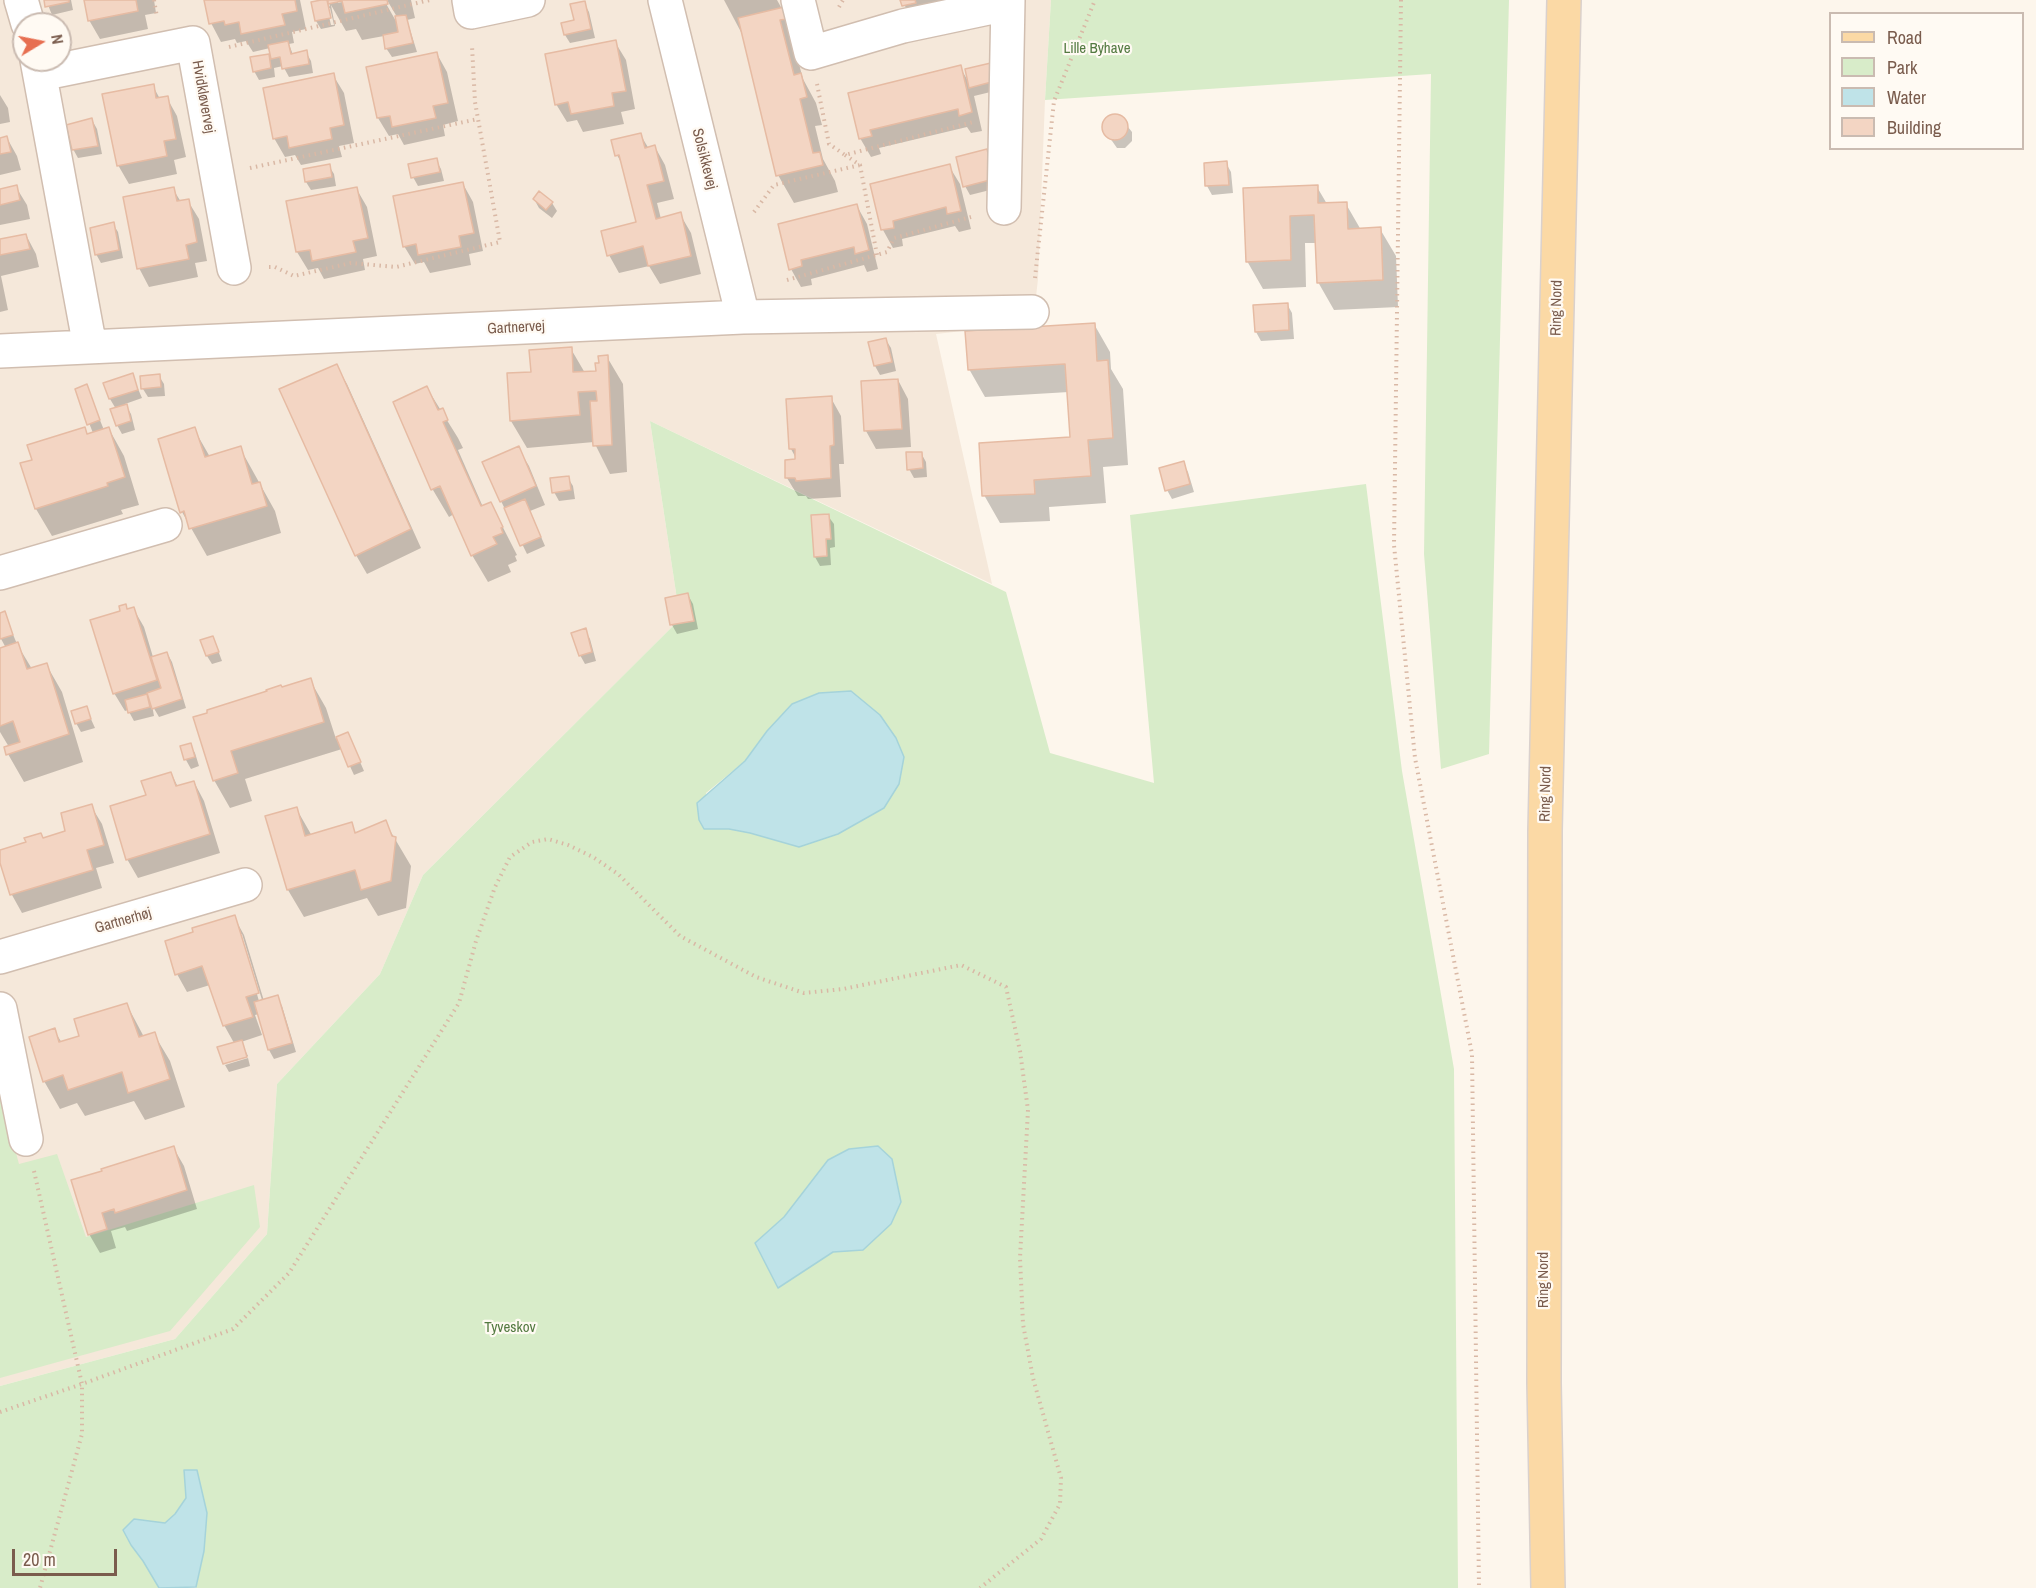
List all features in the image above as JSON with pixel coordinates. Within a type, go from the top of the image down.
[{"type":"main road","name":"Ring Nord","points":[[1548,1588],[1544,1383],[1545,831],[1564,0]]},
{"type":"street","points":[[470,6],[528,0]]},
{"type":"street","name":"Solsikkevej","points":[[665,0],[741,305]]},
{"type":"street","points":[[798,0],[811,53],[903,26],[1007,2],[1004,208]]},
{"type":"street","name":"Hvidkløvervej","points":[[72,62],[193,43],[234,268]]},
{"type":"street","name":"Hvidkløvervej","points":[[40,72],[90,347]]},
{"type":"street","name":"Gartnervej","points":[[0,351],[741,305],[1032,312]]},
{"type":"street","points":[[0,573],[165,525]]},
{"type":"street","name":"Gartnerhøj","points":[[0,957],[245,885]]},
{"type":"street","points":[[0,1009],[26,1138]]},
{"type":"path","points":[[195,56],[430,0]]},
{"type":"path","points":[[838,9],[843,0]]},
{"type":"path","points":[[1032,312],[1054,101],[1095,0]]},
{"type":"path","points":[[1401,0],[1394,545],[1415,758],[1472,1054],[1479,1588]]},
{"type":"path","points":[[234,268],[275,267],[294,276],[351,263],[396,267],[500,242],[475,102],[470,6]]},
{"type":"path","points":[[811,53],[829,144],[860,165],[877,255]]},
{"type":"path","points":[[844,155],[1005,114]]},
{"type":"path","points":[[217,175],[478,119]]},
{"type":"path","points":[[726,248],[774,185],[860,165]]},
{"type":"path","points":[[741,305],[887,252],[894,238],[1004,208]]},
{"type":"path","points":[[0,1412],[233,1329],[289,1273],[459,1003],[476,941],[495,887],[510,857],[532,842],[548,839],[568,845],[593,857],[618,874],[680,936],[756,977],[804,993],[843,989],[961,965],[1006,987],[1020,1050],[1028,1110],[1027,1163],[1020,1258],[1023,1324],[1033,1378],[1061,1478],[1060,1504],[1041,1539],[980,1588]]},
{"type":"path","points":[[26,1138],[82,1384],[82,1434],[40,1588]]},
{"type":"shaded area","points":[[0,0],[1051,0],[1038,279],[1033,323],[936,334],[992,584],[650,421],[680,619],[423,875],[380,974],[277,1084],[267,1234],[175,1339],[0,1386]]},
{"type":"green space","name":"Lille Byhave","points":[[1051,0],[1509,0],[1489,754],[1441,769],[1424,554],[1431,74],[1045,100]]},
{"type":"green space","name":"Tyveskov","points":[[650,421],[1006,592],[1050,753],[1154,783],[1130,515],[1366,484],[1402,771],[1454,1069],[1458,1588],[196,1588],[204,1551],[207,1513],[196,1470],[184,1470],[186,1498],[165,1524],[135,1519],[131,1545],[159,1588],[0,1588],[0,1386],[175,1339],[267,1234],[277,1084],[380,974],[423,875],[680,619]],"holes":[[[767,731],[884,808],[838,834],[799,847],[729,829],[704,829],[706,793],[745,761]],[[797,1202],[863,1250],[833,1252],[778,1287],[755,1243]]]},
{"type":"green space","points":[[0,1095],[19,1164],[57,1154],[86,1237],[254,1185],[260,1227],[170,1331],[0,1378]]},
{"type":"water","points":[[851,691],[880,715],[896,738],[904,757],[899,784],[884,808],[838,834],[799,847],[729,829],[704,829],[699,820],[697,803],[745,761],[767,731],[792,704],[819,693]]},
{"type":"water","points":[[878,1146],[892,1159],[901,1202],[891,1224],[863,1250],[833,1252],[778,1288],[755,1243],[784,1217],[828,1160],[849,1149]]},
{"type":"water","points":[[184,1470],[197,1470],[207,1513],[204,1551],[196,1587],[159,1588],[123,1530],[134,1519],[165,1523],[175,1514],[186,1498]]},
{"type":"building","points":[[44,0],[69,0],[69,2],[45,7]]},
{"type":"building","points":[[84,0],[136,0],[138,11],[88,21]]},
{"type":"building","points":[[204,0],[295,0],[297,11],[282,14],[285,25],[241,34],[239,22],[225,25],[224,21],[209,24]]},
{"type":"building","points":[[327,0],[331,18],[315,21],[311,2]]},
{"type":"building","points":[[328,0],[387,0],[388,4],[345,13],[342,1],[328,4]]},
{"type":"building","points":[[900,0],[915,0],[916,3],[902,6]]},
{"type":"building","points":[[585,1],[591,29],[564,35],[561,23],[574,20],[570,4]]},
{"type":"building","points":[[784,7],[787,19],[780,20],[794,75],[801,73],[807,97],[800,99],[813,153],[820,152],[823,165],[776,176],[738,18]]},
{"type":"building","points":[[406,15],[413,43],[385,49],[383,35],[398,32],[395,16]]},
{"type":"building","points":[[616,40],[626,91],[612,93],[614,106],[571,114],[568,102],[555,105],[545,54]]},
{"type":"building","points":[[288,41],[291,54],[307,50],[309,64],[282,69],[280,57],[271,59],[268,45]]},
{"type":"building","points":[[437,52],[448,103],[433,106],[436,118],[392,127],[390,116],[377,118],[366,67]]},
{"type":"building","points":[[269,54],[271,68],[253,72],[250,57]]},
{"type":"building","points":[[995,62],[999,80],[969,88],[965,69]]},
{"type":"building","points":[[961,65],[972,112],[959,116],[958,109],[870,130],[872,136],[859,139],[848,93]]},
{"type":"building","points":[[334,73],[344,125],[330,128],[332,139],[289,148],[287,136],[273,139],[263,88]]},
{"type":"building","points":[[154,84],[156,98],[168,96],[176,139],[164,141],[167,156],[117,166],[102,94]]},
{"type":"building","points":[[1115,114],[1124,118],[1128,127],[1124,136],[1115,140],[1106,136],[1102,127],[1106,118]]},
{"type":"building","points":[[92,118],[98,146],[72,150],[66,125]]},
{"type":"building","points":[[641,133],[645,148],[655,145],[664,181],[647,185],[656,219],[681,212],[691,256],[648,266],[643,246],[607,256],[601,231],[636,222],[619,155],[615,156],[611,140]]},
{"type":"building","points":[[7,136],[11,152],[0,154],[0,138]]},
{"type":"building","points":[[987,149],[994,179],[963,187],[956,157]]},
{"type":"building","points":[[437,158],[440,172],[411,178],[408,164]]},
{"type":"building","points":[[1227,161],[1229,185],[1205,186],[1204,163]]},
{"type":"building","points":[[330,164],[332,177],[305,182],[303,169]]},
{"type":"building","points":[[950,164],[961,211],[947,214],[946,207],[893,221],[894,228],[881,230],[870,184]]},
{"type":"building","points":[[463,182],[474,233],[459,236],[461,247],[418,255],[416,244],[403,247],[393,196]]},
{"type":"building","points":[[17,185],[20,200],[0,205],[0,189]]},
{"type":"building","points":[[1318,185],[1318,203],[1347,202],[1348,229],[1381,227],[1383,280],[1317,283],[1314,215],[1290,216],[1291,260],[1246,262],[1243,188]]},
{"type":"building","points":[[174,187],[177,201],[189,199],[197,242],[186,245],[189,259],[137,269],[123,197]]},
{"type":"building","points":[[357,187],[368,238],[353,241],[356,252],[312,261],[310,250],[296,252],[286,201]]},
{"type":"building","points":[[539,191],[553,202],[546,210],[533,199]]},
{"type":"building","points":[[857,204],[869,250],[855,254],[854,247],[801,260],[802,266],[789,270],[778,224]]},
{"type":"building","points":[[114,222],[119,250],[95,255],[90,228]]},
{"type":"building","points":[[26,234],[30,249],[0,255],[0,239]]},
{"type":"building","points":[[1288,303],[1289,330],[1255,332],[1253,305]]},
{"type":"building","points":[[1095,323],[1097,361],[1108,360],[1113,438],[1088,440],[1091,476],[1034,480],[1035,494],[982,496],[979,443],[1070,437],[1065,364],[968,370],[965,331]]},
{"type":"building","points":[[886,338],[892,362],[874,366],[868,342]]},
{"type":"building","points":[[572,347],[573,372],[596,371],[595,363],[599,363],[598,356],[608,355],[612,445],[593,446],[590,401],[597,401],[596,391],[578,392],[580,415],[510,421],[507,373],[531,372],[529,350]]},
{"type":"building","points":[[337,364],[411,529],[355,556],[279,389]]},
{"type":"building","points":[[133,373],[138,390],[109,399],[103,383]]},
{"type":"building","points":[[160,374],[161,387],[141,389],[140,376]]},
{"type":"building","points":[[898,379],[902,429],[864,431],[861,381]]},
{"type":"building","points":[[87,384],[100,420],[87,425],[75,389]]},
{"type":"building","points":[[427,386],[438,410],[443,408],[448,420],[443,422],[481,506],[491,502],[503,527],[501,528],[503,533],[493,537],[497,544],[471,556],[440,486],[431,490],[393,402]]},
{"type":"building","points":[[832,396],[834,445],[830,446],[831,478],[796,481],[795,478],[785,478],[785,460],[795,459],[795,449],[789,449],[786,399]]},
{"type":"building","points":[[127,404],[131,421],[116,426],[110,409]]},
{"type":"building","points":[[85,427],[87,434],[109,427],[125,477],[107,483],[108,486],[35,509],[20,463],[32,460],[27,445]]},
{"type":"building","points":[[195,427],[205,457],[241,446],[252,484],[260,482],[267,506],[189,529],[184,511],[180,513],[158,439]]},
{"type":"building","points":[[519,446],[536,486],[500,502],[482,462]]},
{"type":"building","points":[[906,452],[922,452],[923,468],[907,470]]},
{"type":"building","points":[[1184,461],[1190,484],[1165,491],[1159,468]]},
{"type":"building","points":[[569,476],[571,490],[552,493],[550,478]]},
{"type":"building","points":[[525,499],[541,537],[520,546],[504,508]]},
{"type":"building","points":[[829,514],[831,539],[826,539],[827,556],[814,557],[811,515]]},
{"type":"building","points":[[688,593],[694,621],[670,625],[665,598]]},
{"type":"building","points":[[126,604],[127,609],[134,607],[157,680],[113,694],[90,620],[120,611],[119,606]]},
{"type":"building","points":[[5,611],[13,635],[0,639],[0,613]]},
{"type":"building","points":[[586,628],[592,652],[579,656],[571,633]]},
{"type":"building","points":[[213,636],[219,652],[206,656],[200,640]]},
{"type":"building","points":[[18,642],[27,669],[47,663],[69,734],[6,755],[4,747],[20,742],[13,721],[0,726],[0,648]]},
{"type":"building","points":[[167,652],[182,699],[152,709],[147,693],[161,688],[151,657]]},
{"type":"building","points":[[311,678],[324,722],[231,751],[238,773],[213,781],[193,717],[281,685],[282,687]]},
{"type":"building","points":[[147,694],[150,707],[128,713],[125,700]]},
{"type":"building","points":[[87,706],[91,719],[75,724],[71,711]]},
{"type":"building","points":[[348,732],[361,762],[348,767],[336,737]]},
{"type":"building","points":[[191,743],[195,757],[184,760],[180,746]]},
{"type":"building","points":[[171,772],[176,786],[194,781],[210,834],[126,860],[110,806],[146,795],[141,781]]},
{"type":"building","points":[[92,804],[104,845],[87,850],[93,870],[10,895],[0,863],[0,850],[26,842],[24,838],[41,833],[43,838],[65,831],[61,813]]},
{"type":"building","points":[[297,807],[305,836],[352,822],[355,833],[386,820],[392,836],[396,837],[391,881],[361,890],[355,870],[287,890],[265,816]]},
{"type":"building","points":[[235,915],[259,993],[246,997],[253,1017],[223,1026],[202,966],[175,975],[165,941],[193,932],[192,928]]},
{"type":"building","points":[[278,995],[292,1043],[268,1050],[254,1002]]},
{"type":"building","points":[[127,1003],[139,1037],[155,1032],[170,1079],[128,1093],[122,1072],[68,1090],[63,1075],[43,1082],[29,1037],[55,1028],[59,1042],[79,1036],[74,1019]]},
{"type":"building","points":[[242,1040],[247,1057],[223,1064],[217,1047]]},
{"type":"building","points":[[174,1146],[187,1190],[115,1213],[114,1209],[102,1213],[107,1229],[88,1235],[71,1180]]}]
